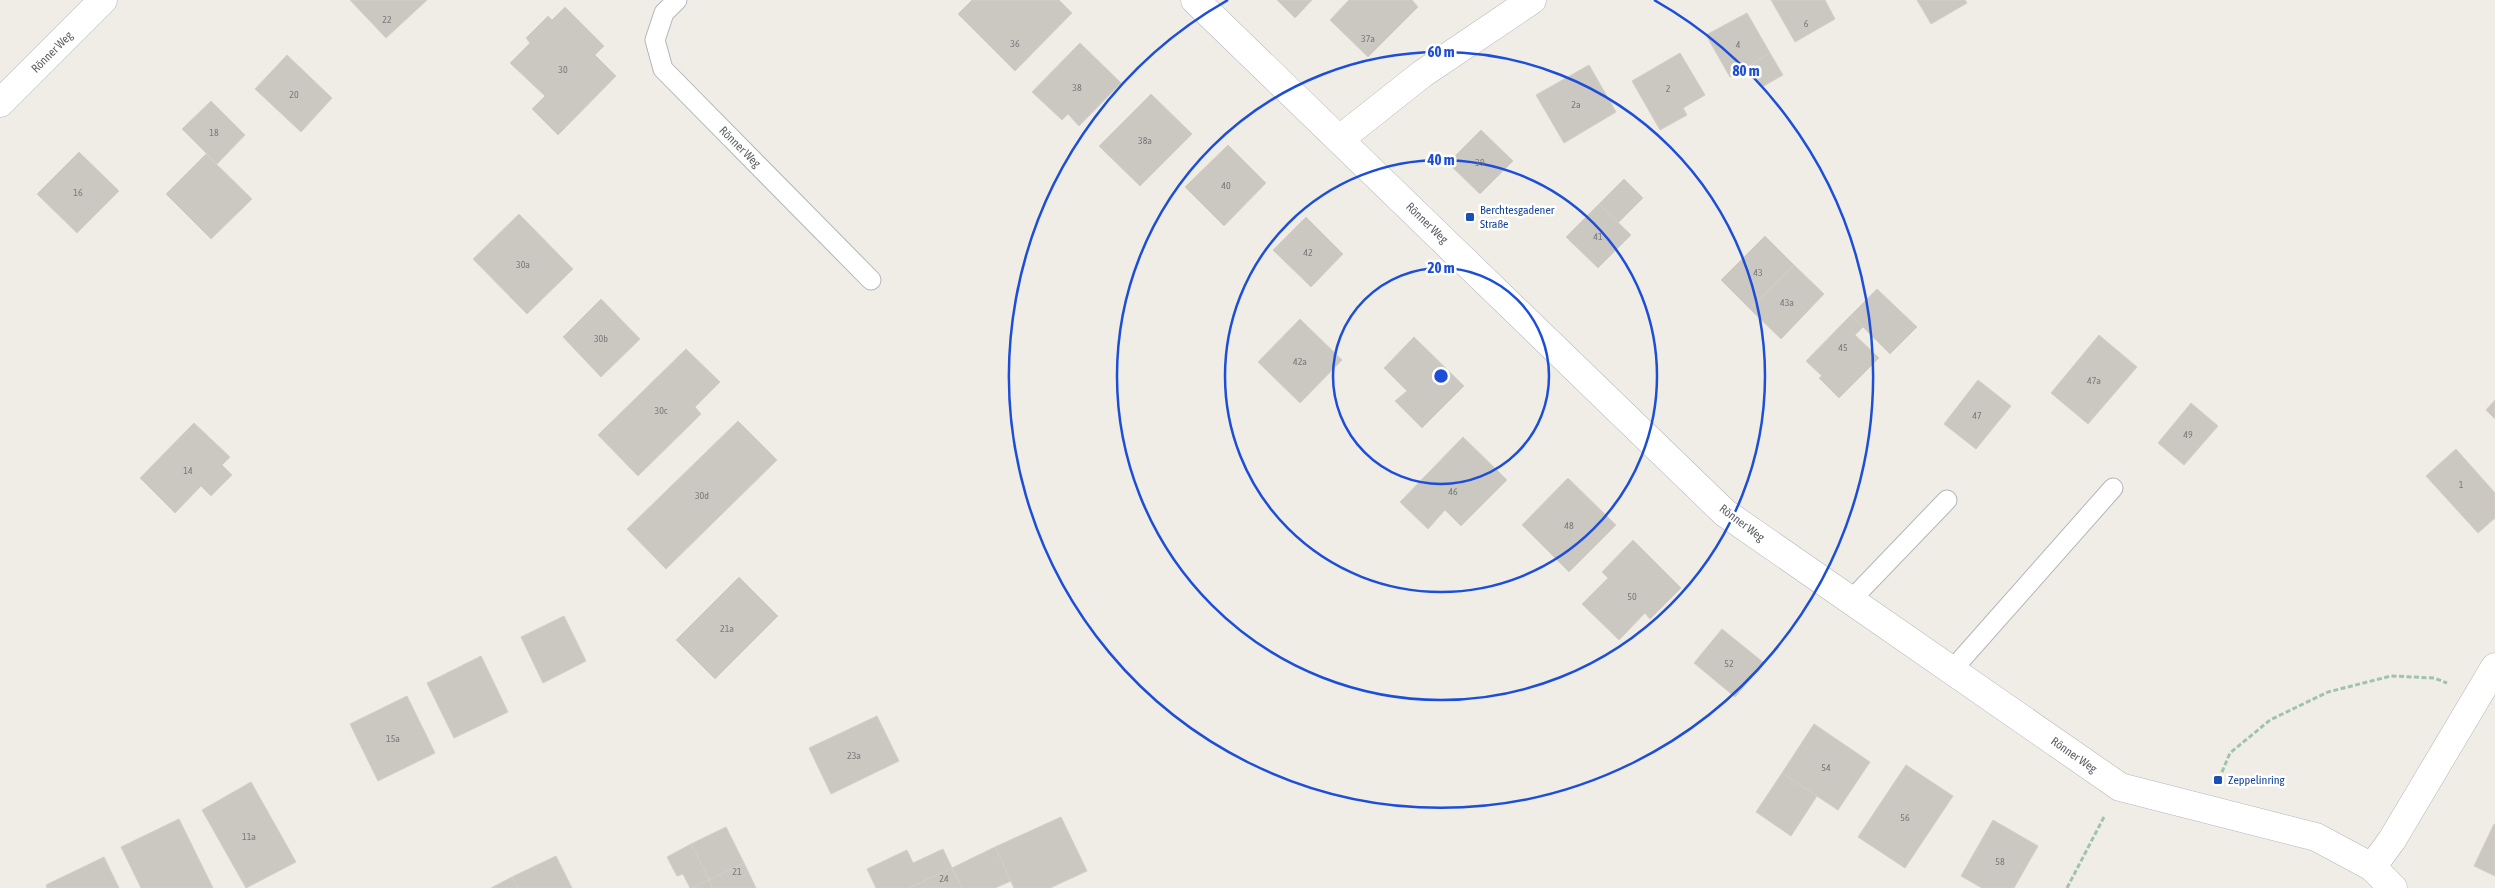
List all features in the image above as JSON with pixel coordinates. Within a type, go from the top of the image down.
[{"type":"street","name":"Rönner Weg","points":[[0,103],[103,0]]},
{"type":"street","name":"Rönner Weg","points":[[1195,0],[1724,512],[2120,787],[2316,837],[2372,867],[2393,888]]},
{"type":"street","points":[[1340,139],[1422,74],[1532,0]]},
{"type":"street","points":[[2372,867],[2392,840],[2495,667]]},
{"type":"lane","name":"Rönner Weg","points":[[677,0],[664,14],[655,40],[663,68],[872,280]]},
{"type":"lane","points":[[1952,670],[2113,488]]},
{"type":"lane","points":[[1851,600],[1947,500]]},
{"type":"path","points":[[2206,808],[2230,753],[2270,720],[2328,692],[2391,676],[2434,678],[2478,694]]},
{"type":"path","points":[[2067,888],[2120,787]]},
{"type":"building","points":[[350,0],[427,0],[386,38]]},
{"type":"building","points":[[972,0],[1059,0],[1072,13],[1015,71],[958,14]]},
{"type":"building","points":[[1277,0],[1312,0],[1295,18]]},
{"type":"building","points":[[1349,0],[1412,0],[1418,7],[1368,57],[1330,20]]},
{"type":"building","points":[[1771,0],[1825,0],[1835,19],[1795,42]]},
{"type":"building","points":[[1917,0],[1965,0],[1967,3],[1931,24]]},
{"type":"building","points":[[565,7],[604,46],[595,55],[616,76],[558,135],[532,109],[545,96],[510,63],[530,43],[526,38],[548,16],[552,20]]},
{"type":"building","points":[[1747,13],[1770,53],[1730,77],[1706,35]]},
{"type":"building","points":[[1080,43],[1121,83],[1079,126],[1068,114],[1062,120],[1032,92]]},
{"type":"building","points":[[1680,53],[1705,95],[1683,108],[1687,115],[1660,130],[1632,81]]},
{"type":"building","points":[[1770,53],[1783,75],[1762,87],[1749,66]]},
{"type":"building","points":[[287,55],[332,98],[301,132],[255,89]]},
{"type":"building","points":[[1589,65],[1616,112],[1564,143],[1536,95]]},
{"type":"building","points":[[1151,94],[1192,134],[1140,186],[1099,146]]},
{"type":"building","points":[[211,101],[245,135],[217,164],[182,129]]},
{"type":"building","points":[[1481,130],[1513,161],[1480,194],[1448,163]]},
{"type":"building","points":[[1228,145],[1266,183],[1224,226],[1185,187]]},
{"type":"building","points":[[79,152],[119,191],[77,233],[37,194]]},
{"type":"building","points":[[206,154],[252,199],[211,239],[166,194]]},
{"type":"building","points":[[1624,179],[1643,198],[1618,223],[1599,204]]},
{"type":"building","points":[[1599,204],[1631,235],[1598,268],[1566,237]]},
{"type":"building","points":[[519,214],[573,269],[527,314],[473,259]]},
{"type":"building","points":[[1306,217],[1343,254],[1311,287],[1273,250]]},
{"type":"building","points":[[1765,236],[1794,265],[1750,309],[1721,280]]},
{"type":"building","points":[[1794,265],[1824,294],[1781,339],[1750,309]]},
{"type":"building","points":[[1877,289],[1917,327],[1890,354],[1851,315]]},
{"type":"building","points":[[601,299],[640,339],[601,377],[563,337]]},
{"type":"building","points":[[1851,315],[1863,327],[1855,335],[1879,358],[1839,398],[1819,378],[1822,376],[1806,361]]},
{"type":"building","points":[[1300,319],[1342,360],[1300,403],[1258,362]]},
{"type":"building","points":[[2099,335],[2137,367],[2088,424],[2051,393]]},
{"type":"building","points":[[1414,337],[1464,386],[1422,428],[1395,401],[1407,391],[1384,368]]},
{"type":"building","points":[[686,349],[720,382],[695,407],[701,414],[638,476],[598,435]]},
{"type":"building","points":[[1978,380],[2011,406],[1976,449],[1944,424]]},
{"type":"building","points":[[2495,400],[2495,419],[2486,410]]},
{"type":"building","points":[[2191,403],[2218,426],[2184,465],[2158,443]]},
{"type":"building","points":[[738,421],[777,460],[666,569],[627,529]]},
{"type":"building","points":[[194,423],[230,457],[222,465],[232,475],[211,496],[201,486],[175,513],[140,478]]},
{"type":"building","points":[[1463,437],[1507,480],[1461,526],[1445,510],[1428,529],[1400,502]]},
{"type":"building","points":[[2456,449],[2495,493],[2495,518],[2478,533],[2426,476]]},
{"type":"building","points":[[1568,478],[1616,525],[1569,572],[1522,525]]},
{"type":"building","points":[[1633,540],[1681,588],[1650,619],[1645,613],[1619,640],[1582,604],[1608,578],[1602,572]]},
{"type":"building","points":[[739,577],[778,616],[715,679],[676,640]]},
{"type":"building","points":[[564,616],[586,661],[543,683],[521,637]]},
{"type":"building","points":[[1722,629],[1764,663],[1735,697],[1694,663]]},
{"type":"building","points":[[481,656],[508,712],[454,738],[427,683]]},
{"type":"building","points":[[407,696],[435,753],[378,781],[350,724]]},
{"type":"building","points":[[877,716],[899,761],[831,794],[809,748]]},
{"type":"building","points":[[1814,724],[1870,762],[1838,810],[1782,773]]},
{"type":"building","points":[[1906,765],[1953,796],[1905,868],[1858,837]]},
{"type":"building","points":[[1782,773],[1817,796],[1791,836],[1756,812]]},
{"type":"building","points":[[251,782],[296,862],[246,888],[202,810]]},
{"type":"building","points":[[1061,817],[1087,871],[1050,888],[1014,888],[995,847]]},
{"type":"building","points":[[179,819],[213,888],[141,888],[121,847]]},
{"type":"building","points":[[1993,820],[2038,846],[2014,888],[1982,888],[1961,876]]},
{"type":"building","points":[[2495,824],[2495,876],[2474,866]]},
{"type":"building","points":[[726,827],[744,863],[709,880],[691,844]]},
{"type":"building","points":[[691,844],[709,880],[690,888],[683,874],[677,876],[667,857]]},
{"type":"building","points":[[995,847],[1011,881],[995,888],[962,888],[952,868]]},
{"type":"building","points":[[943,849],[952,868],[909,888],[876,888],[867,869],[907,850],[913,863]]},
{"type":"building","points":[[556,856],[572,888],[518,888],[512,877]]},
{"type":"building","points":[[104,857],[119,888],[47,888],[46,885]]},
{"type":"building","points":[[744,863],[756,888],[712,888],[709,880]]},
{"type":"building","points":[[952,868],[962,888],[909,888]]},
{"type":"building","points":[[512,877],[518,888],[491,888]]},
{"type":"building","points":[[709,880],[712,888],[692,888]]},
{"type":"place","name":"Berchtesgadener Straße","points":[[1470,217]]},
{"type":"place","name":"Zeppelinring","points":[[2218,780]]}]
